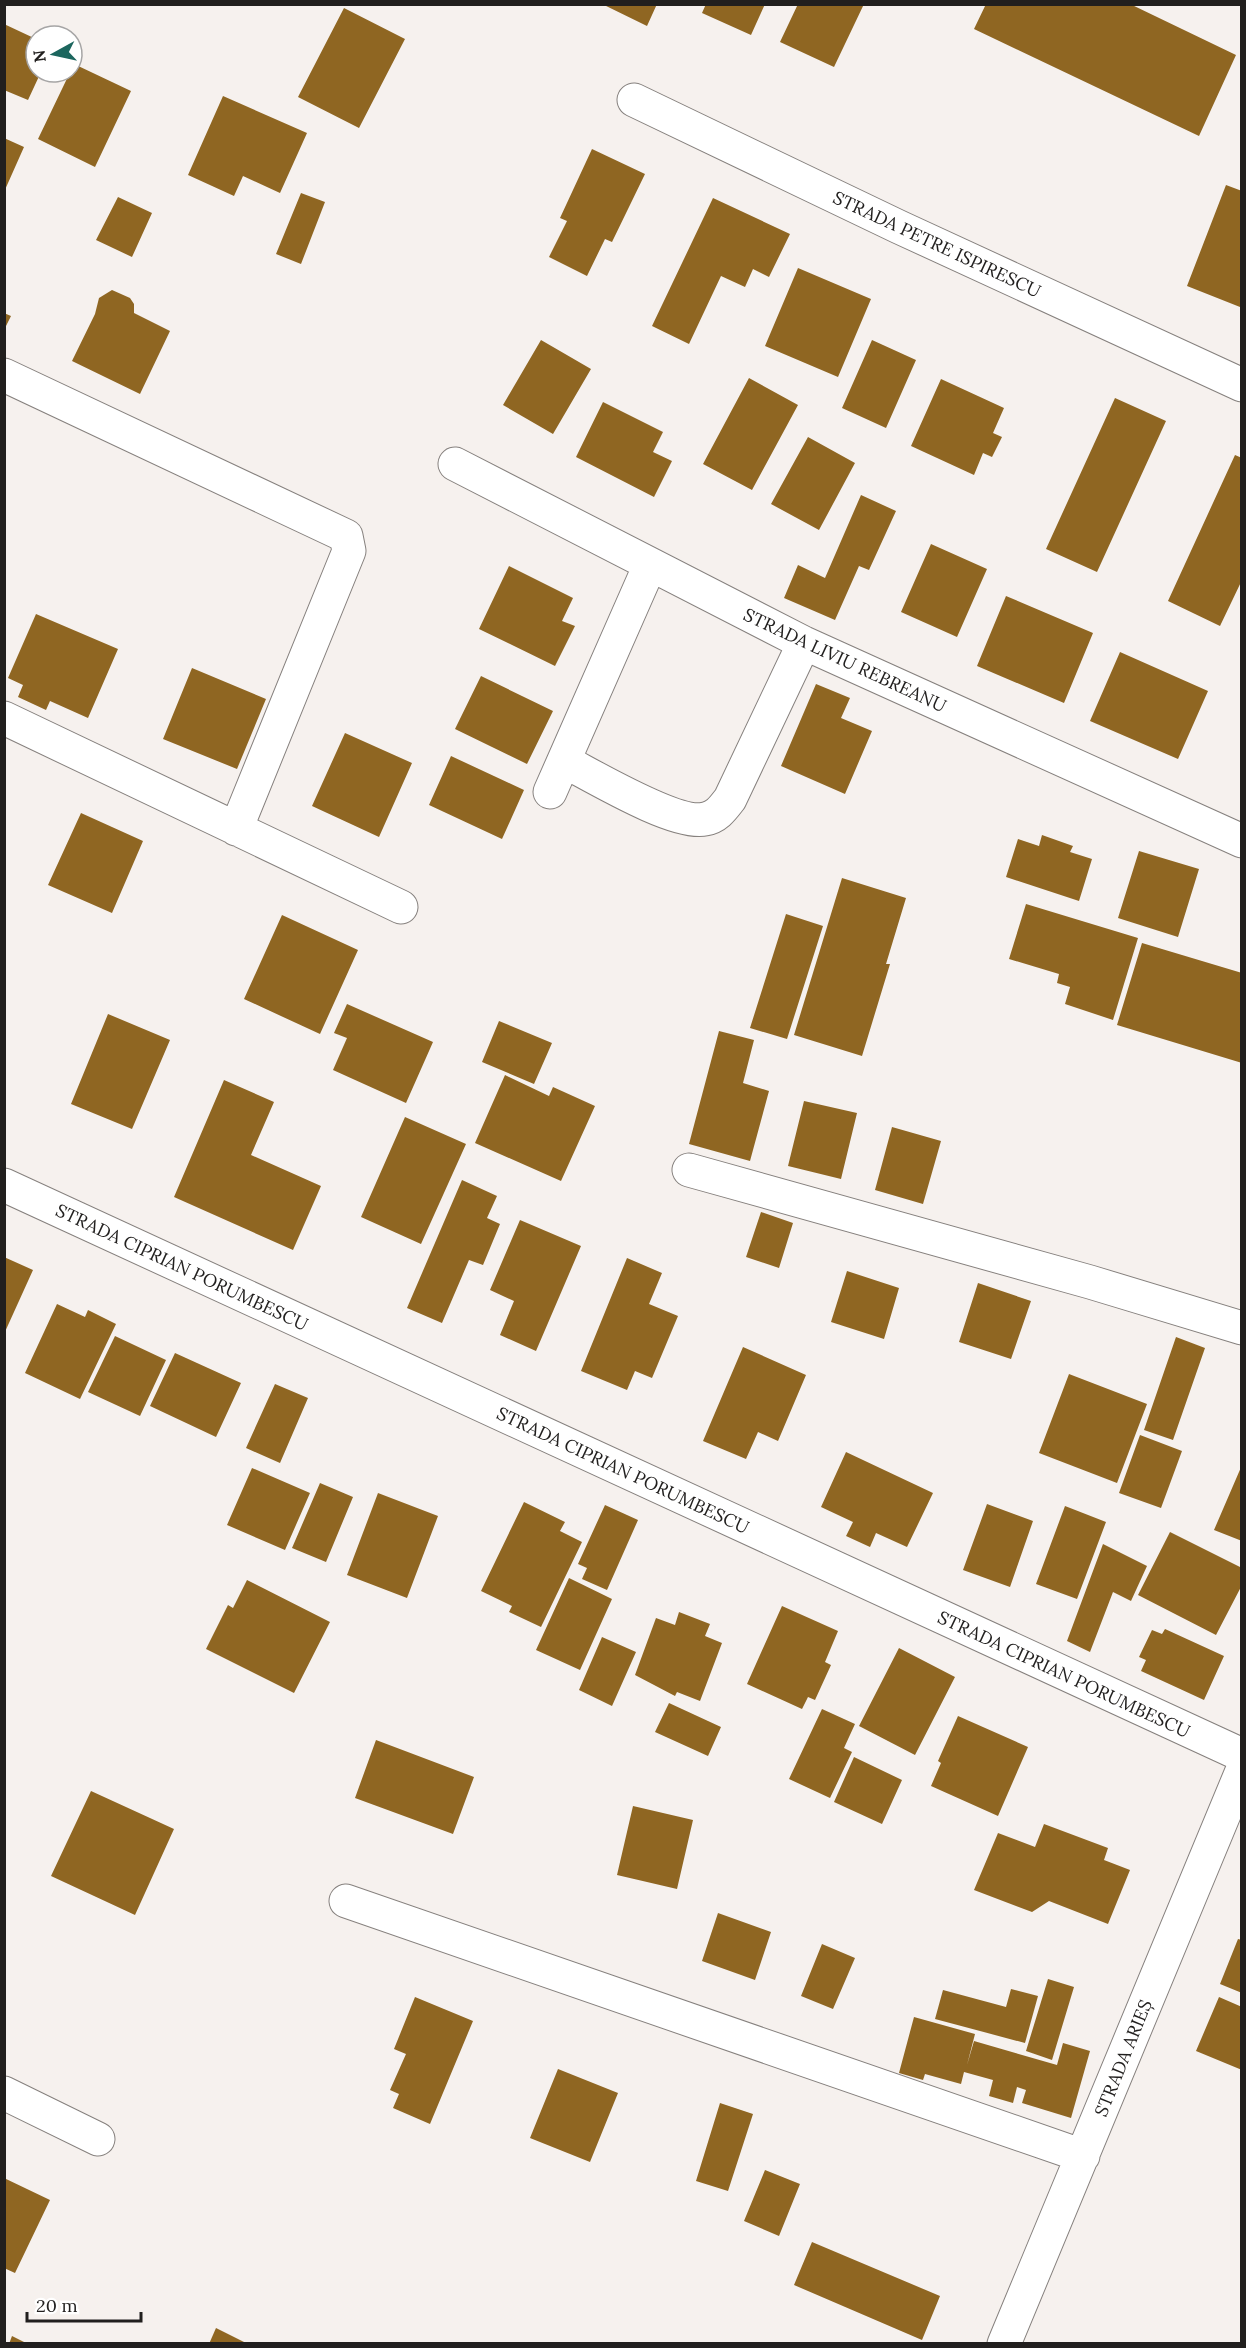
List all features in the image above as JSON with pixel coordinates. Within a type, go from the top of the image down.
[{"type":"street","name":"STRADA PETRE ISPIRESCU","points":[[634,100],[899,227],[1242,385]]},
{"type":"street","points":[[4,375],[346,536],[349,551],[236,829]]},
{"type":"street","name":"STRADA LIVIU REBREANU","points":[[455,464],[804,643],[1242,841]]},
{"type":"street","points":[[550,792],[650,565]]},
{"type":"street","points":[[564,761],[676,817],[704,820],[718,815],[730,799],[804,643]]},
{"type":"street","points":[[4,718],[401,907]]},
{"type":"street","points":[[689,1170],[1090,1282],[1242,1328]]},
{"type":"street","name":"STRADA CIPRIAN PORUMBESCU","points":[[4,1185],[1242,1755]]},
{"type":"street","name":"STRADA ARIEȘ","points":[[1004,2343],[1242,1771]]},
{"type":"street","points":[[346,1901],[1083,2156]]},
{"type":"street","points":[[4,2093],[98,2139]]},
{"type":"building","points":[[602,4],[657,4],[647,26]]},
{"type":"building","points":[[706,4],[765,4],[751,35],[702,13]]},
{"type":"building","points":[[798,4],[864,4],[834,67],[780,42]]},
{"type":"building","points":[[986,4],[1130,4],[1236,55],[1199,136],[974,29]]},
{"type":"building","points":[[344,8],[405,39],[359,128],[298,97]]},
{"type":"building","points":[[4,24],[24,33],[24,84],[35,84],[28,100],[4,90]]},
{"type":"building","points":[[84,69],[131,91],[95,167],[38,139],[64,84],[84,84]]},
{"type":"building","points":[[223,96],[307,133],[280,193],[243,176],[234,196],[188,175]]},
{"type":"building","points":[[4,138],[24,147],[4,192]]},
{"type":"building","points":[[592,149],[645,174],[612,242],[605,239],[587,276],[549,257],[567,221],[560,218]]},
{"type":"building","points":[[1226,185],[1242,191],[1240,307],[1187,286]]},
{"type":"building","points":[[301,193],[325,202],[301,264],[276,254]]},
{"type":"building","points":[[118,197],[152,213],[132,257],[96,240]]},
{"type":"building","points":[[713,198],[790,234],[769,277],[753,269],[745,287],[721,276],[689,344],[652,326]]},
{"type":"building","points":[[798,268],[871,299],[838,377],[765,346]]},
{"type":"building","points":[[112,290],[130,298],[134,304],[134,313],[170,331],[140,394],[72,361],[95,314],[99,298]]},
{"type":"building","points":[[4,313],[11,316],[4,330]]},
{"type":"building","points":[[541,340],[591,369],[553,434],[503,405]]},
{"type":"building","points":[[872,340],[916,360],[886,428],[842,408]]},
{"type":"building","points":[[749,378],[798,405],[752,490],[703,464]]},
{"type":"building","points":[[941,379],[1004,408],[993,433],[1002,437],[992,457],[983,453],[974,475],[911,446]]},
{"type":"building","points":[[1115,398],[1166,421],[1097,572],[1046,549]]},
{"type":"building","points":[[603,402],[663,432],[653,452],[672,461],[654,497],[576,457]]},
{"type":"building","points":[[808,437],[855,463],[819,530],[771,504]]},
{"type":"building","points":[[1235,455],[1242,458],[1242,580],[1220,626],[1168,601]]},
{"type":"building","points":[[861,495],[896,511],[869,570],[859,566],[835,620],[784,598],[798,565],[825,578]]},
{"type":"building","points":[[931,544],[987,569],[957,637],[901,612]]},
{"type":"building","points":[[509,566],[573,598],[562,621],[575,626],[555,666],[479,629]]},
{"type":"building","points":[[1006,596],[1093,633],[1064,703],[977,666]]},
{"type":"building","points":[[36,614],[118,649],[88,718],[50,701],[46,710],[18,697],[23,685],[8,678]]},
{"type":"building","points":[[1120,652],[1208,691],[1178,759],[1090,721]]},
{"type":"building","points":[[192,668],[266,699],[237,769],[163,739]]},
{"type":"building","points":[[481,676],[553,711],[527,764],[455,729]]},
{"type":"building","points":[[816,684],[850,698],[841,718],[872,731],[845,794],[781,766]]},
{"type":"building","points":[[345,733],[412,763],[379,837],[312,806]]},
{"type":"building","points":[[451,756],[524,790],[502,839],[429,805]]},
{"type":"building","points":[[81,813],[143,841],[112,913],[48,885]]},
{"type":"building","points":[[1042,835],[1073,846],[1070,852],[1092,859],[1079,901],[1006,877],[1018,839],[1039,846]]},
{"type":"building","points":[[1139,851],[1199,869],[1178,937],[1118,918]]},
{"type":"building","points":[[842,878],[906,898],[886,964],[890,964],[862,1056],[794,1035]]},
{"type":"building","points":[[1026,904],[1138,938],[1113,1020],[1065,1004],[1070,987],[1057,983],[1059,974],[1009,959]]},
{"type":"building","points":[[786,914],[823,926],[787,1039],[750,1028]]},
{"type":"building","points":[[282,915],[358,950],[320,1034],[244,999]]},
{"type":"building","points":[[1142,943],[1242,973],[1242,1063],[1117,1025]]},
{"type":"building","points":[[347,1004],[433,1042],[406,1103],[333,1070],[347,1038],[334,1033]]},
{"type":"building","points":[[108,1014],[170,1040],[132,1129],[71,1104]]},
{"type":"building","points":[[499,1021],[552,1043],[534,1084],[482,1062]]},
{"type":"building","points":[[719,1031],[754,1040],[743,1083],[769,1091],[750,1161],[689,1144]]},
{"type":"building","points":[[505,1075],[549,1096],[553,1087],[595,1106],[561,1181],[475,1143]]},
{"type":"building","points":[[224,1080],[274,1102],[251,1155],[321,1186],[293,1250],[174,1197]]},
{"type":"building","points":[[804,1101],[857,1113],[841,1179],[788,1166]]},
{"type":"building","points":[[405,1117],[466,1144],[421,1244],[361,1217]]},
{"type":"building","points":[[892,1127],[941,1141],[923,1204],[875,1190]]},
{"type":"building","points":[[462,1180],[497,1196],[487,1218],[500,1224],[483,1265],[469,1260],[442,1323],[407,1308]]},
{"type":"building","points":[[761,1212],[793,1223],[779,1268],[746,1257]]},
{"type":"building","points":[[520,1220],[581,1246],[536,1351],[500,1335],[514,1301],[490,1290]]},
{"type":"building","points":[[4,1257],[33,1270],[4,1334]]},
{"type":"building","points":[[627,1258],[662,1273],[649,1304],[678,1316],[652,1378],[635,1371],[627,1390],[581,1371]]},
{"type":"building","points":[[847,1271],[899,1288],[884,1339],[831,1322]]},
{"type":"building","points":[[978,1283],[1031,1301],[1011,1359],[959,1342]]},
{"type":"building","points":[[57,1304],[85,1317],[88,1310],[116,1324],[80,1399],[25,1373]]},
{"type":"building","points":[[115,1336],[166,1360],[140,1416],[88,1392]]},
{"type":"building","points":[[1176,1337],[1205,1348],[1173,1440],[1144,1430]]},
{"type":"building","points":[[743,1347],[806,1375],[778,1441],[758,1432],[746,1459],[703,1441]]},
{"type":"building","points":[[175,1353],[241,1383],[216,1437],[150,1406]]},
{"type":"building","points":[[1069,1374],[1147,1404],[1117,1483],[1039,1453]]},
{"type":"building","points":[[275,1384],[308,1398],[280,1463],[246,1448]]},
{"type":"building","points":[[1140,1435],[1182,1451],[1161,1508],[1119,1493]]},
{"type":"building","points":[[846,1452],[933,1493],[907,1547],[876,1533],[870,1547],[846,1536],[853,1522],[821,1507]]},
{"type":"building","points":[[1242,1465],[1242,1541],[1214,1530]]},
{"type":"building","points":[[252,1468],[310,1493],[285,1550],[227,1525]]},
{"type":"building","points":[[320,1483],[353,1497],[326,1562],[292,1548]]},
{"type":"building","points":[[378,1493],[438,1516],[407,1598],[347,1575]]},
{"type":"building","points":[[524,1502],[565,1522],[560,1531],[582,1542],[541,1627],[509,1612],[512,1606],[481,1591]]},
{"type":"building","points":[[987,1504],[1033,1521],[1010,1587],[963,1570]]},
{"type":"building","points":[[605,1505],[638,1520],[607,1590],[582,1579],[587,1568],[578,1564]]},
{"type":"building","points":[[1065,1506],[1106,1522],[1077,1599],[1036,1584]]},
{"type":"building","points":[[1170,1532],[1242,1568],[1242,1585],[1216,1635],[1138,1595]]},
{"type":"building","points":[[1103,1544],[1147,1566],[1131,1601],[1113,1592],[1090,1652],[1067,1641]]},
{"type":"building","points":[[569,1578],[612,1599],[580,1670],[536,1650]]},
{"type":"building","points":[[247,1580],[330,1622],[294,1693],[206,1649],[228,1605],[233,1608]]},
{"type":"building","points":[[782,1606],[838,1631],[825,1662],[831,1665],[815,1700],[808,1697],[802,1709],[747,1684]]},
{"type":"building","points":[[679,1612],[710,1624],[705,1636],[722,1643],[700,1701],[677,1692],[675,1696],[635,1675],[656,1618],[675,1625]]},
{"type":"building","points":[[1165,1629],[1224,1656],[1204,1700],[1141,1671],[1146,1660],[1139,1657],[1152,1630],[1162,1634]]},
{"type":"building","points":[[602,1637],[636,1652],[612,1706],[579,1690]]},
{"type":"building","points":[[899,1648],[955,1677],[915,1755],[859,1726]]},
{"type":"building","points":[[669,1703],[721,1727],[708,1756],[655,1732]]},
{"type":"building","points":[[822,1709],[855,1724],[844,1748],[852,1752],[830,1798],[789,1779]]},
{"type":"building","points":[[958,1716],[1028,1747],[998,1816],[931,1786],[941,1763],[938,1761]]},
{"type":"building","points":[[376,1740],[474,1777],[453,1834],[355,1798]]},
{"type":"building","points":[[854,1757],[902,1780],[882,1824],[834,1802]]},
{"type":"building","points":[[91,1791],[174,1829],[135,1915],[51,1876]]},
{"type":"building","points":[[633,1806],[693,1820],[677,1889],[617,1875]]},
{"type":"building","points":[[1044,1824],[1108,1848],[1104,1860],[1130,1870],[1108,1924],[1049,1901],[1032,1912],[974,1890],[998,1833],[1035,1847]]},
{"type":"building","points":[[718,1913],[771,1932],[755,1980],[702,1961]]},
{"type":"building","points":[[1238,1939],[1242,1940],[1242,1993],[1220,1984]]},
{"type":"building","points":[[822,1944],[855,1958],[833,2009],[801,1996]]},
{"type":"building","points":[[1048,1979],[1074,1987],[1052,2060],[1026,2051]]},
{"type":"building","points":[[1011,1989],[1038,1996],[1025,2043],[935,2019],[943,1990],[1006,2007]]},
{"type":"building","points":[[415,1997],[473,2021],[430,2124],[393,2108],[399,2094],[390,2090],[406,2054],[394,2049]]},
{"type":"building","points":[[1219,1997],[1242,2007],[1242,2070],[1196,2051]]},
{"type":"building","points":[[914,2017],[975,2034],[967,2065],[974,2041],[1057,2065],[1063,2043],[1090,2051],[1071,2118],[1022,2103],[1026,2090],[1017,2087],[1013,2103],[989,2096],[993,2080],[964,2072],[961,2084],[925,2074],[923,2080],[899,2073]]},
{"type":"building","points":[[558,2069],[618,2093],[590,2162],[530,2138]]},
{"type":"building","points":[[720,2103],[753,2114],[728,2191],[696,2181]]},
{"type":"building","points":[[765,2170],[800,2184],[779,2236],[744,2221]]},
{"type":"building","points":[[4,2178],[50,2200],[15,2273],[4,2268]]},
{"type":"building","points":[[812,2242],[940,2296],[922,2340],[794,2285]]},
{"type":"building","points":[[216,2328],[248,2344],[209,2344]]},
{"type":"building","points":[[12,2336],[28,2344],[9,2344]]}]
